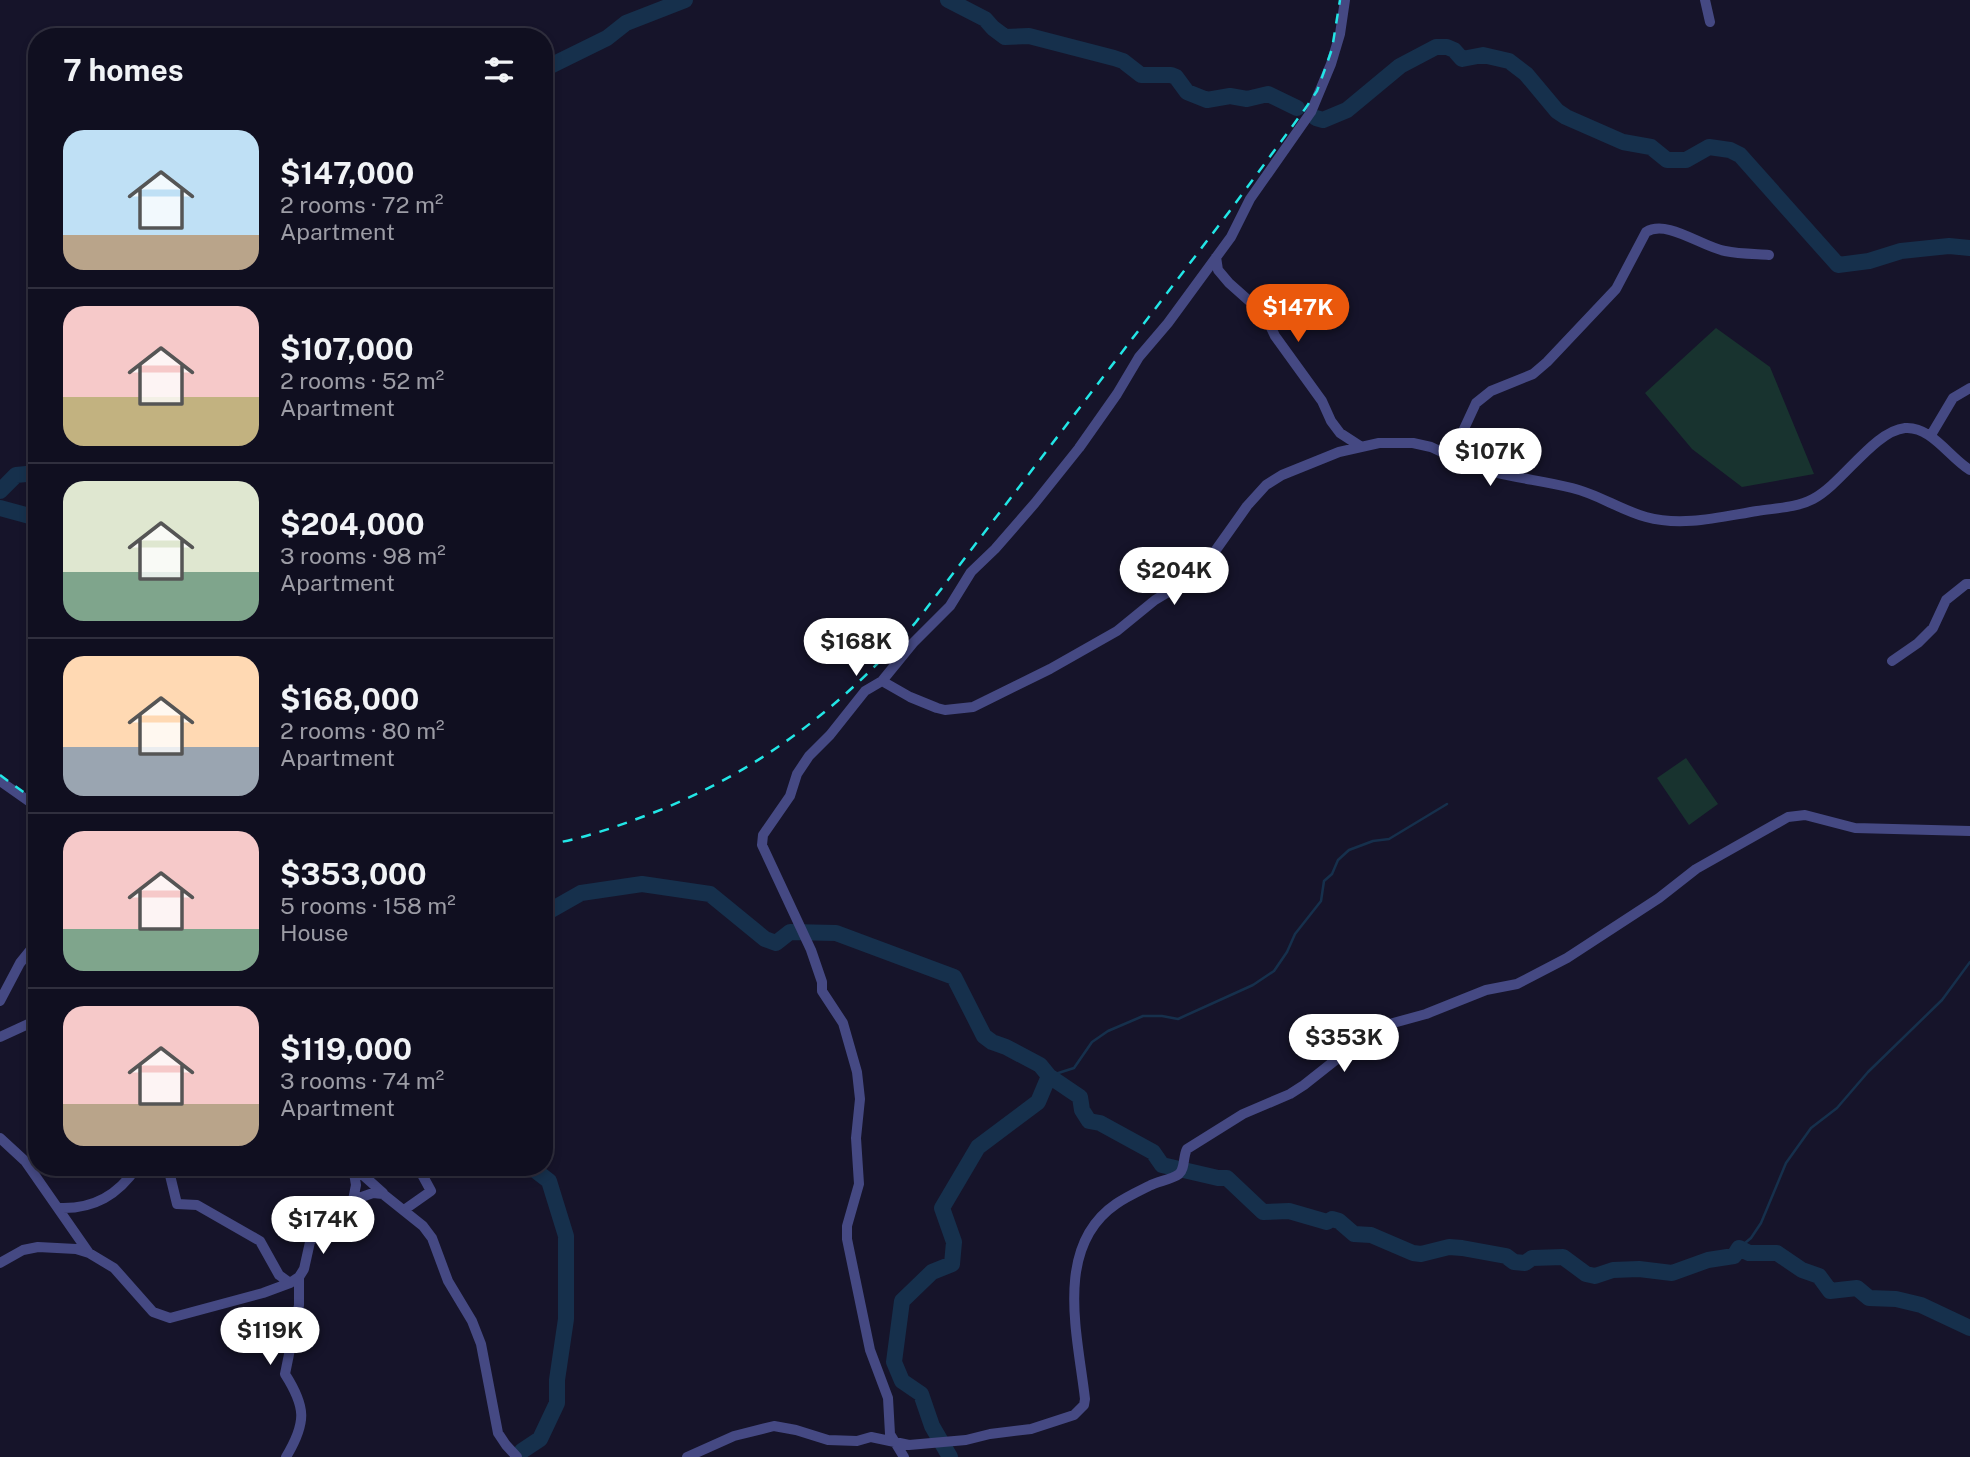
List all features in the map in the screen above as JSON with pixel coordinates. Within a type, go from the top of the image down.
[{"type":"street","points":[[904,1457],[890,1434],[888,1398],[870,1350],[847,1239],[847,1226],[859,1184],[856,1138],[860,1099],[858,1072],[843,1023],[822,991],[822,982],[811,950],[762,845],[764,835],[790,796],[797,774],[809,756],[830,735],[865,691],[882,681],[913,643],[950,606],[971,572],[1003,540],[1079,448],[1139,357],[1168,323],[1231,237],[1250,199],[1311,112],[1331,64],[1340,34],[1345,0]]},
{"type":"street","points":[[1705,0],[1710,22]]},
{"type":"street","points":[[1459,460],[1457,444],[1476,402],[1491,391],[1533,374],[1547,362],[1616,289],[1646,232],[1653,228],[1660,229],[1696,239],[1720,251],[1769,255]]},
{"type":"street","points":[[1216,257],[1217,270],[1265,315],[1294,366],[1322,401],[1340,433],[1360,446]]},
{"type":"street","points":[[1931,435],[1953,398],[1970,388]]},
{"type":"street","points":[[882,681],[937,708],[945,710],[973,707],[1117,631],[1155,600],[1185,582],[1213,554],[1247,506],[1266,485],[1311,462],[1360,446],[1413,443],[1431,447],[1500,475],[1548,482],[1584,491],[1656,520],[1696,521],[1800,504],[1825,492],[1890,433],[1907,428],[1925,431],[1954,459],[1970,470]]},
{"type":"street","points":[[1892,661],[1918,643],[1933,628],[1946,600],[1966,584],[1970,584]]},
{"type":"street","points":[[0,781],[28,801]]},
{"type":"street","points":[[687,1457],[734,1436],[774,1426],[828,1440],[871,1437],[909,1445],[966,1440],[1031,1429],[1074,1415],[1080,1411],[1085,1399],[1076,1322],[1075,1280],[1077,1259],[1084,1241],[1094,1225],[1115,1205],[1151,1185],[1179,1174],[1187,1149],[1243,1114],[1297,1090],[1352,1047],[1386,1025],[1426,1014],[1486,990],[1517,984],[1567,958],[1659,898],[1696,869],[1788,817],[1805,815],[1855,828],[1970,831]]},
{"type":"street","points":[[0,1000],[28,953]]},
{"type":"street","points":[[0,1037],[28,1024]]},
{"type":"street","points":[[0,1138],[28,1165]]},
{"type":"street","points":[[36,1176],[89,1253]]},
{"type":"street","points":[[60,1208],[83,1207],[111,1196],[131,1176]]},
{"type":"street","points":[[170,1176],[177,1204],[195,1204],[260,1241],[279,1275],[294,1280]]},
{"type":"street","points":[[353,1200],[355,1176]]},
{"type":"street","points":[[364,1176],[429,1232],[452,1288],[477,1331],[498,1433],[517,1457]]},
{"type":"street","points":[[404,1210],[431,1191],[423,1176]]},
{"type":"street","points":[[0,1263],[23,1250],[38,1247],[76,1249],[89,1253],[114,1268],[146,1306],[163,1318],[200,1311],[294,1280],[304,1269],[310,1242],[315,1234],[353,1200],[373,1193],[383,1194]]},
{"type":"street","points":[[286,1457],[302,1418],[299,1396],[285,1374],[299,1305],[294,1280]]},
{"type":"green space","points":[[1716,328],[1770,367],[1814,474],[1742,487],[1692,449],[1645,393]]},
{"type":"green space","points":[[1686,758],[1718,804],[1689,825],[1657,778]]},
{"type":"waterway","points":[[553,65],[607,38],[626,23],[685,0]]},
{"type":"waterway","points":[[948,0],[985,19],[1005,37],[1029,36],[1114,58],[1123,61],[1141,75],[1171,75],[1176,77],[1187,92],[1207,100],[1230,96],[1247,99],[1268,94],[1297,108]]},
{"type":"waterway","points":[[1316,118],[1323,120],[1347,110],[1400,66],[1436,47],[1447,47],[1462,59],[1483,55],[1509,61],[1526,74],[1557,111],[1566,117],[1623,142],[1651,147],[1667,160],[1686,160],[1709,147],[1730,150],[1740,155],[1838,265],[1869,261],[1901,251],[1949,246],[1970,248]]},
{"type":"waterway","points":[[0,491],[16,475],[28,474]]},
{"type":"waterway","points":[[0,508],[28,516]]},
{"type":"waterway","points":[[1049,1076],[1074,1068],[1092,1042],[1108,1031],[1143,1016],[1178,1019],[1253,985],[1274,971],[1295,934],[1321,901],[1324,881],[1332,874],[1338,860],[1349,850],[1373,841],[1389,839],[1447,804]]},
{"type":"waterway","points":[[553,909],[581,893],[642,884],[710,894],[765,939],[776,943],[790,932],[836,933],[954,977],[984,1036],[1040,1065],[1049,1076],[1080,1097],[1082,1110],[1089,1121],[1100,1123],[1153,1152],[1162,1165],[1227,1178],[1263,1212],[1289,1211],[1327,1222],[1332,1219],[1339,1221],[1354,1234],[1371,1235],[1413,1253],[1421,1254],[1449,1247],[1462,1248],[1506,1256],[1514,1262],[1525,1263],[1532,1258],[1563,1257],[1586,1274],[1595,1276],[1613,1270],[1639,1269],[1672,1273],[1708,1260],[1734,1256],[1739,1248],[1749,1253],[1777,1253],[1802,1270],[1819,1276],[1830,1291],[1857,1288],[1869,1298],[1896,1299],[1921,1305],[1970,1328]]},
{"type":"waterway","points":[[1739,1248],[1751,1238],[1761,1223],[1786,1163],[1811,1128],[1837,1108],[1868,1072],[1942,1000],[1970,962]]},
{"type":"waterway","points":[[950,1457],[932,1426],[921,1394],[902,1381],[894,1362],[902,1301],[932,1272],[952,1264],[954,1242],[942,1208],[978,1147],[1038,1102],[1049,1076]]},
{"type":"waterway","points":[[520,1457],[522,1451],[540,1439],[557,1403],[557,1380],[566,1319],[566,1236],[549,1181],[542,1176]]},
{"type":"railway","points":[[553,843],[606,830],[682,801],[720,782],[757,761],[825,712],[887,654],[916,622],[1305,109],[1317,91],[1332,49],[1340,0]]},
{"type":"railway","points":[[0,775],[28,795]]}]
